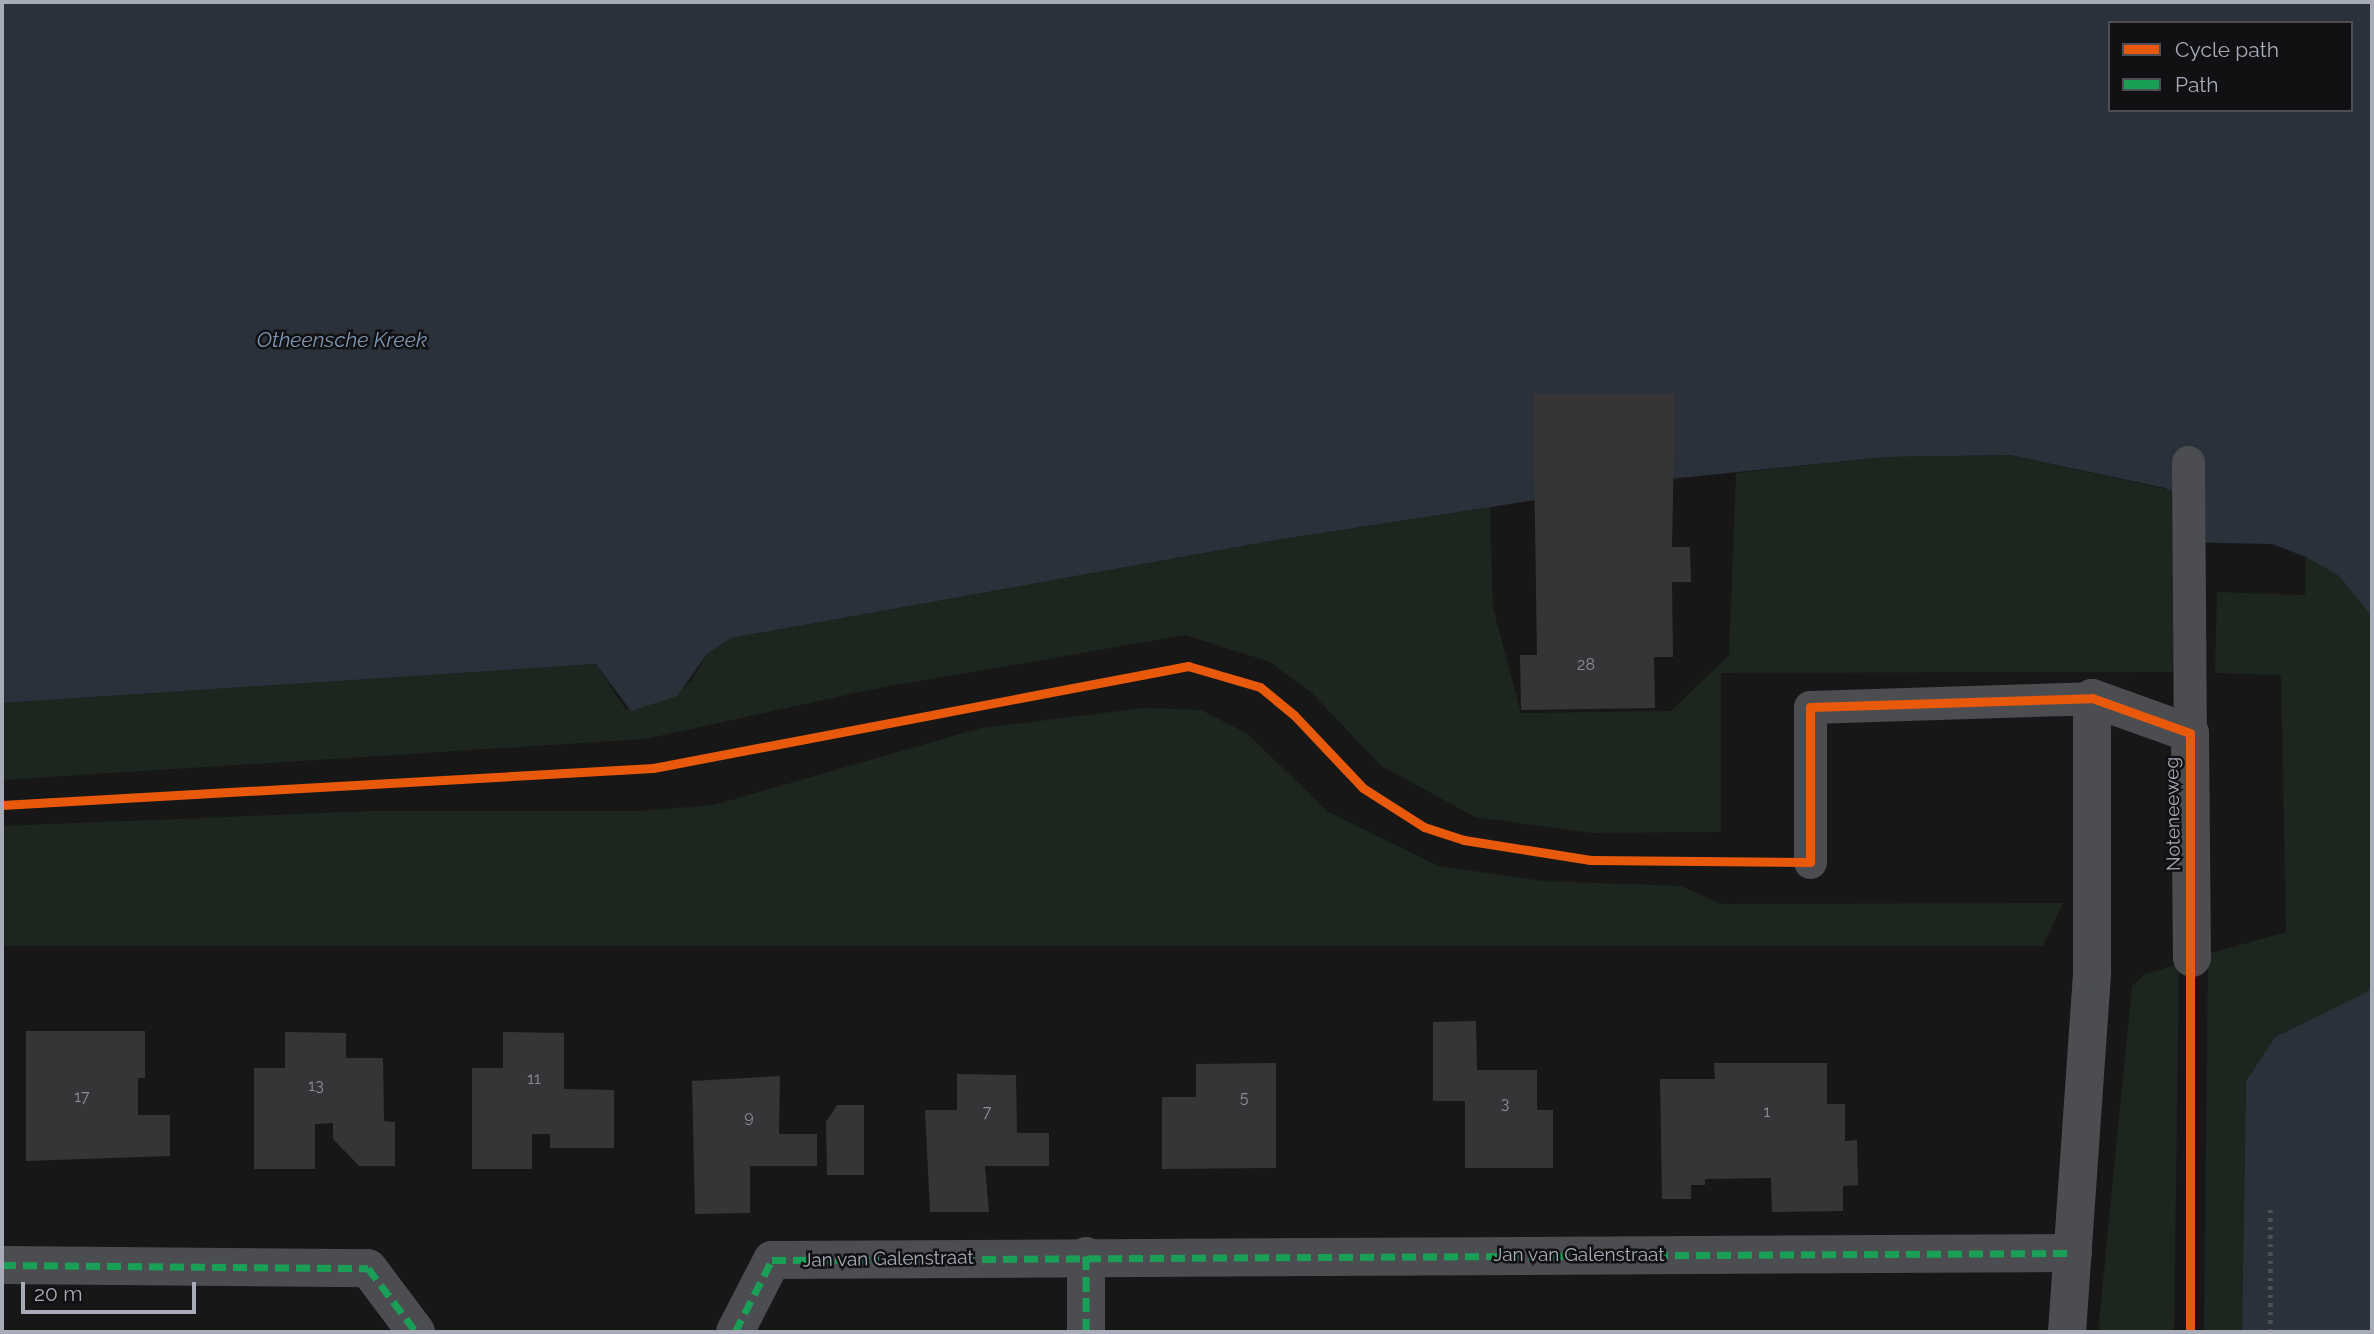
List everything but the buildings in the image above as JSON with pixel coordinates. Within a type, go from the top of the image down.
[{"type":"street","name":"Noteneeweg","points":[[2092,698],[2190,733],[2192,958]]},
{"type":"street","points":[[2067,1332],[2092,972],[2092,698]]},
{"type":"street","name":"Jan van Galenstraat","points":[[735,1332],[772,1260],[1086,1256],[2073,1254]]},
{"type":"street","points":[[1086,1256],[1086,1332]]},
{"type":"street","points":[[2,1265],[368,1268],[416,1332]]},
{"type":"lane","points":[[2188,462],[2190,733]]},
{"type":"lane","points":[[1810,862],[1810,707],[2092,698]]},
{"type":"path","points":[[2270,1207],[2270,1332]]},
{"type":"shaded area","points":[[2010,455],[2174,491],[2173,672],[1721,673],[1721,832],[1592,833],[1475,817],[1380,765],[1313,694],[1270,662],[1186,635],[874,689],[645,739],[2,780],[2,703],[596,664],[626,710],[691,682],[707,654],[731,638],[1276,540],[1490,507],[1493,608],[1521,713],[1671,711],[1729,655],[1736,473],[1885,457]]},
{"type":"shaded area","points":[[2306,557],[2339,576],[2372,617],[2372,983],[2367,992],[2275,1037],[2246,1081],[2242,1332],[2204,1332],[2208,954],[2286,932],[2281,675],[2215,673],[2217,592],[2305,595]]},
{"type":"shaded area","points":[[1144,708],[1201,710],[1248,734],[1327,811],[1438,866],[1543,881],[1681,886],[1721,904],[2063,903],[2043,946],[2,946],[2,826],[372,811],[640,811],[714,805],[981,728]]},
{"type":"shaded area","points":[[2179,964],[2174,1332],[2098,1332],[2132,986],[2145,974]]},
{"type":"water","name":"Otheensche Kreek","points":[[2,2],[2372,2],[2372,617],[2339,576],[2306,557],[2272,544],[2175,542],[2174,492],[2165,488],[2010,455],[1885,457],[1679,478],[1276,540],[731,638],[707,654],[677,696],[631,711],[596,664],[2,703]]},
{"type":"water","points":[[2372,983],[2372,1332],[2242,1332],[2246,1081],[2275,1037],[2367,992]]},
{"type":"marked path","points":[[735,1332],[772,1260],[2073,1253]]},
{"type":"marked path","points":[[1086,1256],[1086,1332]]},
{"type":"marked path","points":[[2,1265],[368,1268],[416,1332]]},
{"type":"cycle path","points":[[2,805],[653,768],[1188,666],[1260,687],[1294,715],[1363,788],[1424,827],[1464,840],[1590,860],[1810,862],[1810,707],[2092,698],[2190,733],[2190,1332]]}]
